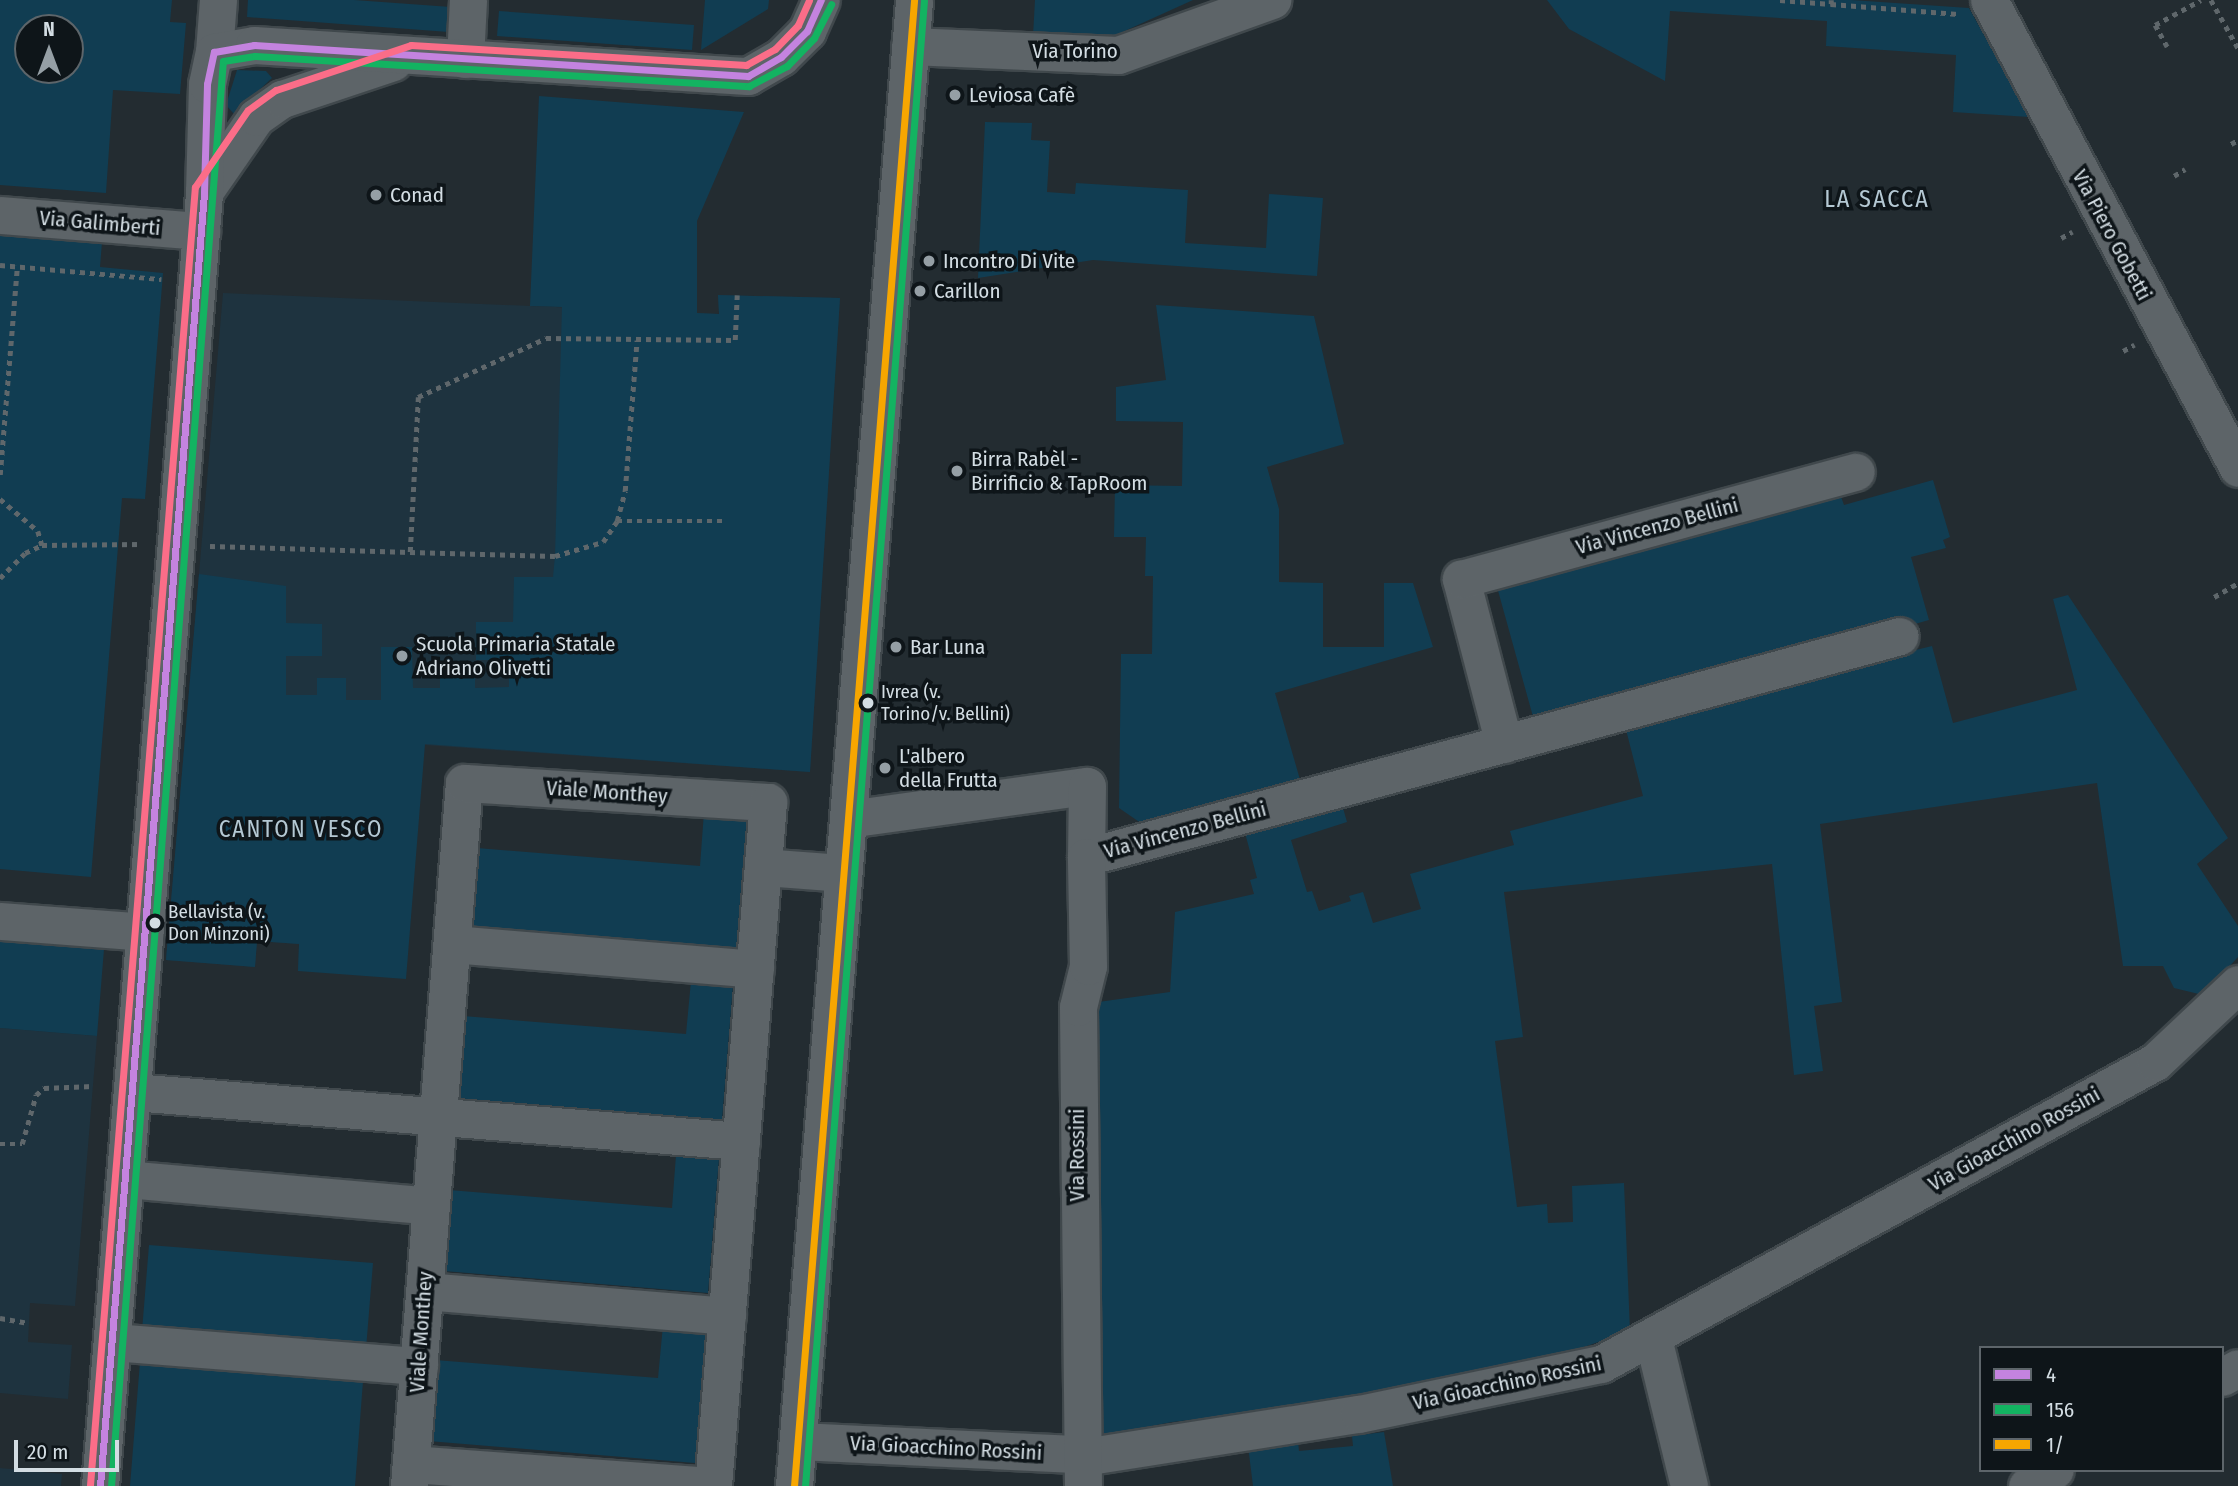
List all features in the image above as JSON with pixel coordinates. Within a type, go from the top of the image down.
[{"type":"street","points":[[100,1486],[204,192],[207,84],[214,52],[218,0]]},
{"type":"street","points":[[465,59],[468,0]]},
{"type":"street","points":[[214,52],[254,45],[748,76],[781,57],[807,31],[821,0]]},
{"type":"street","points":[[794,1486],[914,0]]},
{"type":"street","name":"Via Torino","points":[[910,46],[1118,55],[1272,0]]},
{"type":"street","name":"Via Piero Gobetti","points":[[1993,8],[2238,468]]},
{"type":"street","points":[[204,192],[256,117],[282,99],[414,55]]},
{"type":"street","name":"Via Galimberti","points":[[0,215],[201,231]]},
{"type":"street","name":"Via Vincenzo Bellini","points":[[1504,744],[1461,579],[1856,472]]},
{"type":"street","name":"Via Vincenzo Bellini","points":[[848,819],[1087,786],[1086,857],[1900,636]]},
{"type":"street","name":"Viale Monthey","points":[[410,1475],[464,783],[768,802],[711,1486]]},
{"type":"street","name":"Via Rossini","points":[[1084,1470],[1078,1007],[1088,966],[1086,857]]},
{"type":"street","points":[[763,867],[844,873]]},
{"type":"street","points":[[0,920],[145,932]]},
{"type":"street","points":[[452,944],[755,969]]},
{"type":"street","name":"Via Gioacchino Rossini","points":[[798,1441],[1084,1470],[1601,1364],[2155,1062],[2238,984]]},
{"type":"street","points":[[133,1092],[741,1141]]},
{"type":"street","points":[[125,1178],[431,1206]]},
{"type":"street","points":[[425,1291],[727,1315]]},
{"type":"street","points":[[1653,1338],[1689,1486]]},
{"type":"street","points":[[112,1342],[419,1366]]},
{"type":"street","points":[[2027,1486],[2052,1472]]},
{"type":"street","points":[[410,1475],[711,1486]]},
{"type":"path","points":[[1780,0],[1993,8]]},
{"type":"path","points":[[2167,47],[2155,25],[2201,0]]},
{"type":"path","points":[[2211,0],[2238,48]]},
{"type":"path","points":[[2231,144],[2238,140]]},
{"type":"path","points":[[2174,176],[2185,169]]},
{"type":"path","points":[[0,265],[197,282]]},
{"type":"path","points":[[0,475],[18,266]]},
{"type":"path","points":[[410,552],[418,397],[545,338],[735,340],[737,295]]},
{"type":"path","points":[[0,578],[25,553],[42,545],[176,545],[555,556],[603,542],[617,521],[625,491],[638,340]]},
{"type":"path","points":[[0,499],[38,531],[42,545]]},
{"type":"path","points":[[617,521],[723,521]]},
{"type":"path","points":[[2214,597],[2238,583]]},
{"type":"path","points":[[0,1144],[22,1143],[36,1095],[44,1088],[93,1086]]},
{"type":"path","points":[[0,1318],[29,1322]]},
{"type":"shaded area","points":[[0,0],[172,0],[170,22],[186,23],[180,94],[113,90],[106,193],[0,185]]},
{"type":"shaded area","points":[[248,0],[354,0],[451,7],[449,32],[247,17]]},
{"type":"shaded area","points":[[705,0],[769,0],[768,9],[701,50]]},
{"type":"shaded area","points":[[1035,0],[1193,0],[1107,39],[1033,36]]},
{"type":"shaded area","points":[[1547,0],[1851,0],[1969,8],[2029,117],[1953,112],[1956,55],[1826,46],[1827,21],[1670,11],[1665,81],[1569,29]]},
{"type":"shaded area","points":[[499,11],[694,25],[692,50],[497,36]]},
{"type":"shaded area","points":[[237,70],[266,71],[272,78],[234,114],[226,105]]},
{"type":"shaded area","name":"Scuola Primaria Statale Adriano Olivetti","points":[[539,96],[744,112],[697,221],[697,313],[719,314],[718,295],[840,298],[810,772],[425,744],[406,979],[298,971],[299,944],[257,941],[255,967],[166,960],[199,574],[286,586],[286,623],[322,624],[322,656],[286,656],[286,695],[317,695],[317,678],[346,678],[346,700],[381,700],[381,647],[412,647],[413,688],[440,688],[440,671],[475,671],[475,688],[509,687],[509,660],[476,660],[476,622],[513,622],[514,577],[553,577],[555,556],[562,307],[530,306]]},
{"type":"shaded area","points":[[985,122],[1032,123],[1031,140],[1050,141],[1047,192],[1075,194],[1076,183],[1188,190],[1185,243],[1266,248],[1269,194],[1323,198],[1317,276],[1093,260],[978,278]]},
{"type":"shaded area","points":[[0,233],[102,242],[100,267],[163,273],[145,499],[122,498],[91,877],[0,869]]},
{"type":"shaded area","name":"Scuola Primaria Statale Adriano Olivetti","points":[[223,293],[719,314],[718,295],[840,298],[810,772],[425,745],[298,971],[299,944],[257,941],[255,967],[166,960]]},
{"type":"shaded area","points":[[1156,305],[1314,316],[1344,444],[1267,467],[1279,509],[1279,582],[1323,583],[1323,647],[1384,647],[1384,583],[1413,583],[1433,647],[1275,693],[1301,783],[1148,828],[1119,808],[1121,654],[1152,654],[1153,576],[1145,576],[1146,537],[1114,537],[1115,485],[1182,486],[1183,422],[1116,421],[1116,387],[1166,380]]},
{"type":"shaded area","points":[[1933,480],[1950,537],[1943,540],[1946,548],[1911,557],[1929,620],[1537,731],[1497,587],[1839,491],[1844,505]]},
{"type":"shaded area","points":[[2068,595],[2228,838],[2197,864],[2238,926],[2238,957],[2203,995],[2174,988],[2163,966],[2123,966],[2097,783],[1820,824],[1842,1002],[1814,1006],[1823,1071],[1794,1075],[1772,864],[1504,892],[1523,1037],[1495,1041],[1517,1207],[1547,1204],[1548,1223],[1573,1222],[1572,1186],[1624,1183],[1630,1331],[1529,1366],[1320,1405],[1172,1422],[1095,1437],[1084,1004],[1170,992],[1175,912],[1254,894],[1250,880],[1257,878],[1244,829],[1341,801],[1347,822],[1291,840],[1307,892],[1312,891],[1319,911],[1351,901],[1349,896],[1363,892],[1373,923],[1421,909],[1410,874],[1514,845],[1510,831],[1643,796],[1624,722],[1932,646],[1953,723],[2077,690],[2053,599]]},
{"type":"shaded area","points":[[704,812],[747,816],[736,951],[470,929],[477,848],[700,866]]},
{"type":"shaded area","points":[[0,941],[104,949],[97,1036],[0,1028]]},
{"type":"shaded area","points":[[691,981],[733,985],[722,1120],[456,1098],[463,1016],[686,1034]]},
{"type":"shaded area","points":[[0,1028],[97,1036],[75,1306],[30,1303],[28,1342],[72,1345],[68,1399],[0,1393]]},
{"type":"shaded area","points":[[676,1155],[719,1158],[708,1293],[444,1271],[449,1190],[672,1208]]},
{"type":"shaded area","points":[[149,1245],[373,1263],[366,1349],[142,1331]]},
{"type":"shaded area","points":[[663,1325],[706,1328],[695,1463],[428,1441],[435,1360],[658,1378]]},
{"type":"shaded area","points":[[140,1362],[363,1381],[355,1486],[130,1486]]},
{"type":"shaded area","points":[[1384,1432],[1393,1486],[1253,1486],[1248,1446],[1298,1441],[1299,1451],[1353,1446],[1352,1436]]},
{"type":"shaded area","points":[[0,1468],[62,1474],[61,1486],[0,1486]]},
{"type":"transit line","points":[[90,1485],[195,187],[248,110],[276,90],[411,45],[746,65],[775,49],[798,25],[809,0]]},
{"type":"transit line","name":"4","points":[[100,1486],[204,192],[207,84],[214,52],[254,45],[748,76],[781,57],[807,31],[821,0]]},
{"type":"transit line","name":"1/","points":[[794,1486],[914,0]]},
{"type":"transit line","name":"156","points":[[805,1486],[924,1]]},
{"type":"transit line","name":"156","points":[[111,1486],[223,61],[255,56],[749,86],[787,66],[814,38],[831,4]]},
{"type":"place","name":"Leviosa Cafè","points":[[955,95]]},
{"type":"place","name":"Conad","points":[[376,195]]},
{"type":"place","name":"Incontro Di Vite","points":[[929,261]]},
{"type":"place","name":"Carillon","points":[[920,291]]},
{"type":"place","name":"Birra Rabèl - Birrificio & TapRoom","points":[[957,471]]},
{"type":"place","name":"Bar Luna","points":[[896,647]]},
{"type":"place","name":"Scuola Primaria Statale Adriano Olivetti","points":[[402,656]]},
{"type":"place","name":"Ivrea (v. Torino/v. Bellini)","points":[[868,703]]},
{"type":"place","name":"L'albero della Frutta","points":[[885,768]]},
{"type":"place","name":"Bellavista (v. Don Minzoni)","points":[[155,923]]},
{"type":"district","name":"LA SACCA","points":[[1877,200]]},
{"type":"district","name":"CANTON VESCO","points":[[301,829]]}]
